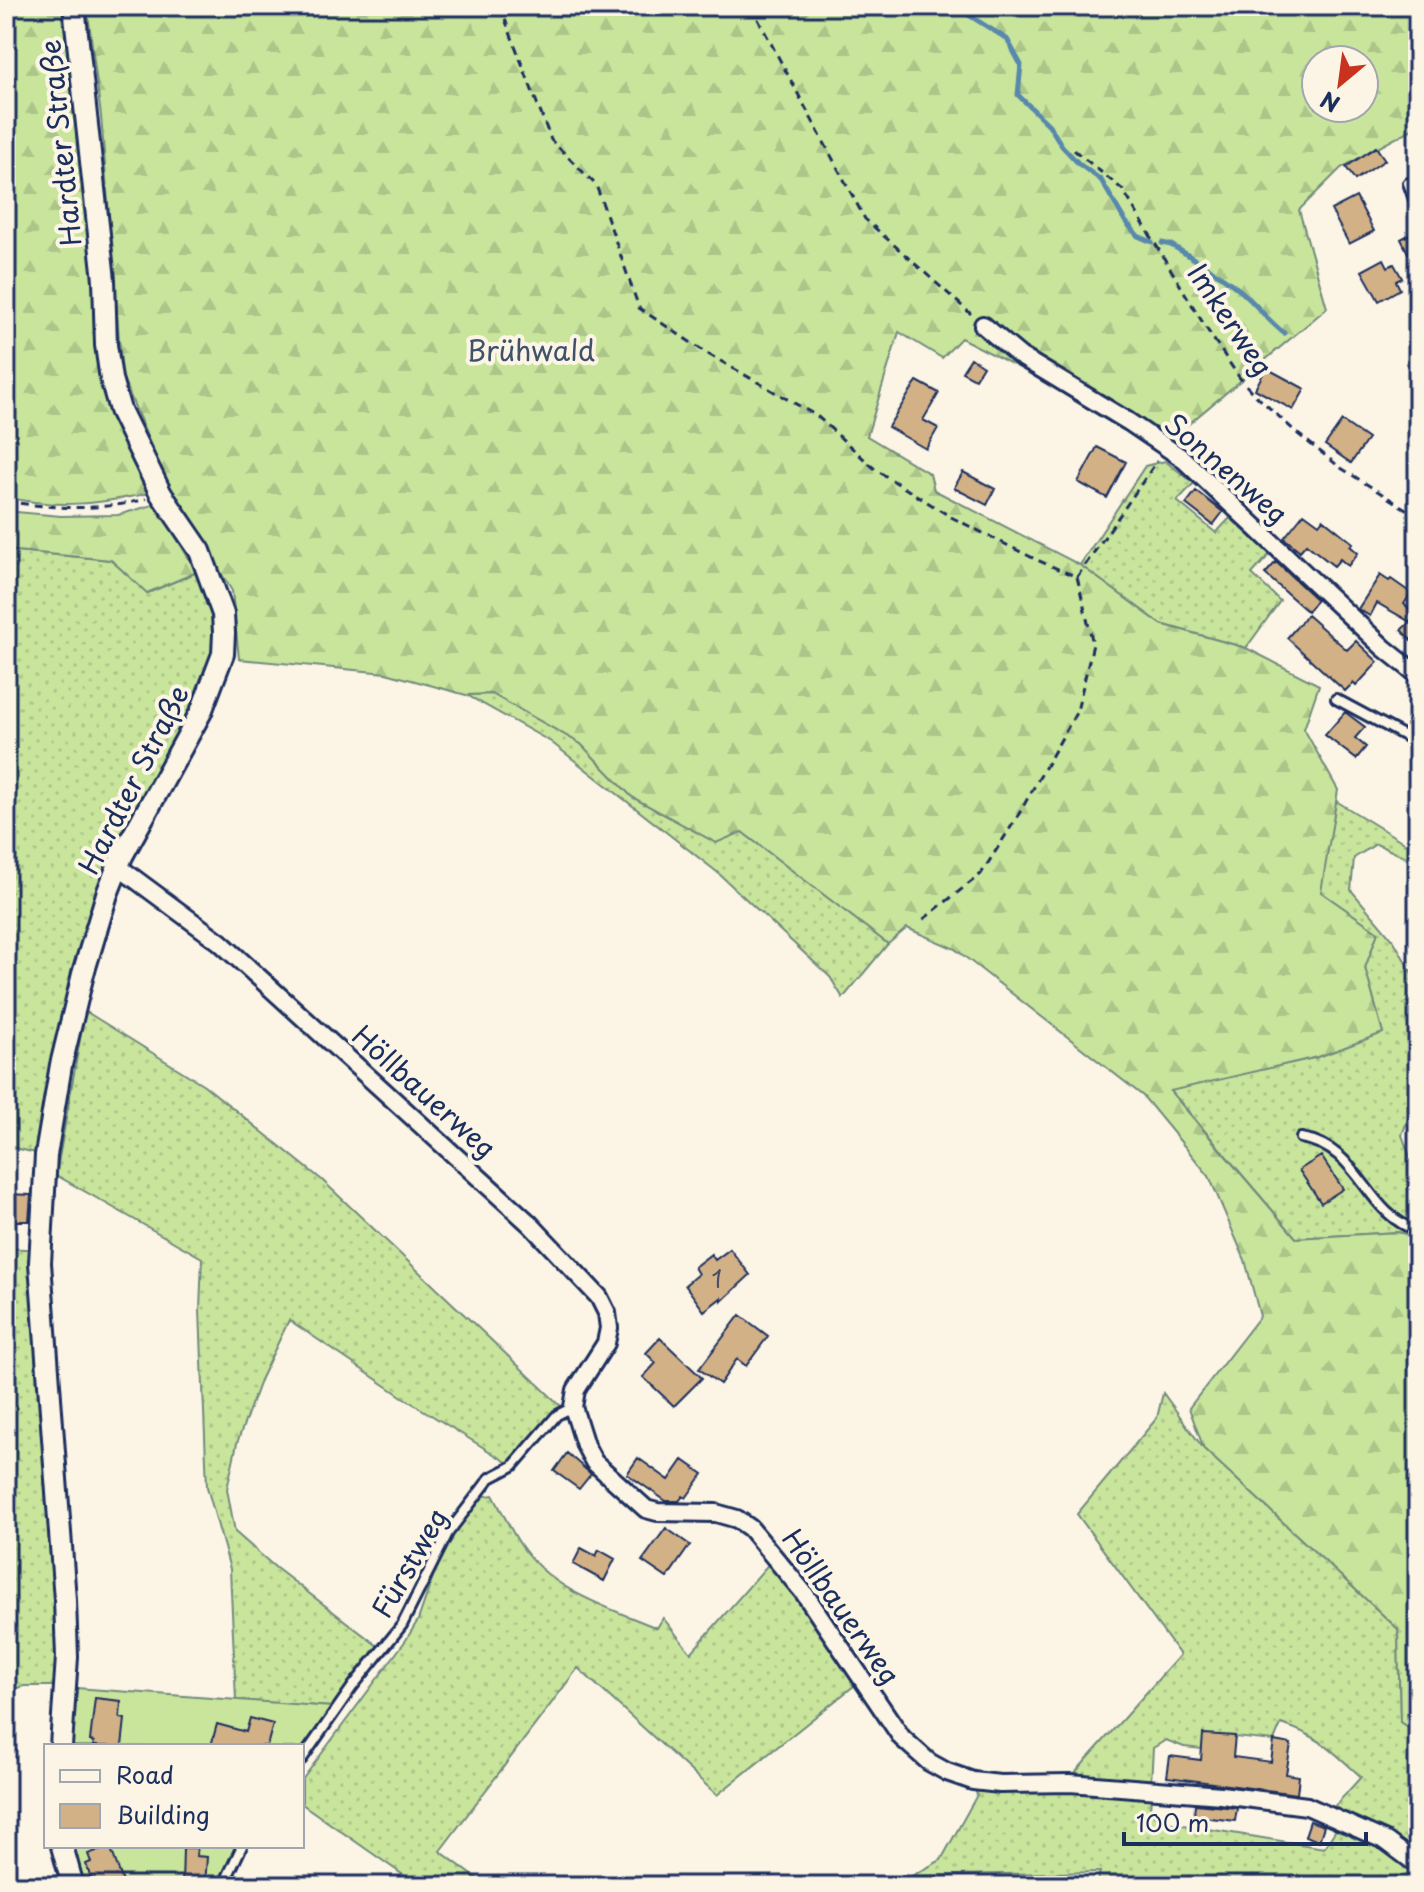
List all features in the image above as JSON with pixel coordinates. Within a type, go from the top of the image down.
[{"type":"street","name":"Hardter Straße","points":[[61,1744],[67,1657],[65,1600],[40,1263],[46,1155],[61,1065],[107,894],[120,868],[122,856],[201,712],[223,654],[223,614],[214,585],[200,551],[161,494],[120,410],[111,379],[106,345],[104,280],[74,6]]},
{"type":"street","name":"Sonnenweg","points":[[983,325],[1044,372],[1129,422],[1182,458],[1384,648],[1418,675]]},
{"type":"street","name":"Höllbauerweg","points":[[120,868],[220,942],[530,1224],[599,1297],[607,1313],[609,1328],[606,1343],[576,1390],[573,1407],[594,1462],[646,1509],[716,1513],[737,1519],[757,1534],[804,1593],[902,1738],[929,1762],[973,1781],[1000,1784],[1070,1783],[1221,1795],[1307,1806],[1375,1835],[1418,1865]]},
{"type":"street","points":[[63,1848],[73,1886]]},
{"type":"lane","points":[[1408,183],[1418,211]]},
{"type":"lane","points":[[1336,699],[1418,743]]},
{"type":"lane","points":[[1301,1138],[1316,1140],[1339,1154],[1352,1166],[1384,1212],[1400,1225],[1418,1231]]},
{"type":"lane","name":"Fürstweg","points":[[304,1756],[353,1686],[402,1625],[456,1522],[490,1478],[513,1466],[557,1415],[573,1407]]},
{"type":"lane","points":[[223,1886],[241,1848]]},
{"type":"path","points":[[500,6],[551,140],[596,185],[639,308],[708,354],[817,416],[876,470],[951,517],[1077,577]]},
{"type":"path","points":[[751,6],[865,219],[983,325]]},
{"type":"path","name":"Imkerweg","points":[[1074,150],[1123,190],[1206,328],[1251,391],[1341,468],[1406,509],[1418,513]]},
{"type":"path","points":[[920,922],[981,874],[1077,711],[1093,644],[1077,577],[1166,447]]},
{"type":"path","points":[[6,501],[38,507],[91,508],[130,503],[161,494]]},
{"type":"green space","points":[[6,6],[62,6],[92,274],[97,347],[150,493],[78,504],[6,497]]},
{"type":"green space","name":"Brühwald","points":[[87,6],[1418,6],[1418,126],[1341,168],[1299,210],[1327,308],[1166,443],[961,338],[942,358],[899,332],[867,436],[930,474],[934,490],[1080,565],[1161,624],[1246,648],[1319,685],[1304,729],[1338,790],[1321,892],[1378,932],[1365,968],[1383,1033],[1318,1057],[1170,1091],[1296,1238],[1398,1232],[1418,1238],[1418,1734],[1400,1722],[1398,1629],[1204,1449],[1189,1408],[1260,1316],[1245,1260],[1209,1176],[1143,1096],[955,949],[907,928],[888,944],[742,832],[716,843],[632,797],[581,744],[492,694],[466,695],[386,673],[239,659],[232,591],[165,480],[122,376],[101,116]]},
{"type":"green space","points":[[1165,461],[1194,483],[1177,501],[1216,533],[1230,518],[1270,554],[1252,574],[1280,601],[1246,648],[1161,624],[1080,565],[1145,466]]},
{"type":"green space","points":[[156,504],[197,572],[147,593],[111,560],[6,550],[6,511],[61,516],[118,515]]},
{"type":"green space","points":[[6,550],[111,560],[148,593],[197,572],[213,609],[215,631],[211,670],[103,889],[40,1154],[6,1146]]},
{"type":"green space","points":[[492,694],[581,744],[632,797],[716,842],[741,831],[888,944],[843,998],[830,977],[717,872],[551,742],[467,695]]},
{"type":"green space","points":[[1336,801],[1418,851],[1418,863],[1376,844],[1354,858],[1351,890],[1394,941],[1418,984],[1418,1091],[1402,1135],[1418,1179],[1418,1238],[1398,1232],[1296,1238],[1170,1090],[1318,1057],[1383,1033],[1365,968],[1378,932],[1320,893]]},
{"type":"green space","points":[[85,1011],[204,1085],[322,1180],[563,1408],[513,1466],[407,1400],[289,1320],[261,1378],[237,1443],[227,1489],[235,1532],[276,1568],[383,1650],[332,1707],[236,1700],[230,1569],[207,1487],[200,1310],[202,1258],[56,1175]]},
{"type":"green space","points":[[6,1248],[41,1250],[55,1463],[58,1686],[24,1686],[6,1691]]},
{"type":"green space","points":[[1163,1393],[1204,1449],[1398,1629],[1400,1722],[1418,1734],[1418,1860],[1332,1809],[1361,1777],[1315,1739],[1281,1724],[1274,1741],[1204,1734],[1202,1749],[1184,1747],[1166,1740],[1153,1748],[1151,1783],[1106,1782],[1073,1775],[1180,1655],[1077,1514],[1157,1418]]},
{"type":"green space","points":[[493,1495],[533,1561],[564,1586],[600,1605],[657,1628],[663,1618],[691,1653],[772,1560],[860,1681],[717,1795],[578,1668],[440,1851],[487,1886],[419,1886],[304,1805],[304,1777],[406,1640],[418,1620],[448,1533],[480,1497]]},
{"type":"green space","points":[[76,1688],[332,1707],[304,1745],[71,1744]]},
{"type":"green space","points":[[974,1786],[1151,1792],[1150,1813],[1171,1823],[1324,1848],[1337,1828],[1379,1848],[1409,1867],[1418,1874],[1418,1886],[1096,1886],[1100,1872],[912,1876],[941,1860],[977,1795]]},
{"type":"green space","points":[[73,1848],[236,1848],[217,1886],[84,1886]]},
{"type":"building","points":[[1376,147],[1385,160],[1355,180],[1346,167]]},
{"type":"building","points":[[1356,197],[1374,231],[1349,244],[1331,210]]},
{"type":"building","points":[[1418,230],[1418,248],[1408,253],[1401,239]]},
{"type":"building","points":[[1384,259],[1388,267],[1394,264],[1402,278],[1396,281],[1400,289],[1379,301],[1362,271]]},
{"type":"building","points":[[971,358],[983,366],[975,379],[962,372]]},
{"type":"building","points":[[1266,368],[1305,389],[1293,410],[1255,389]]},
{"type":"building","points":[[917,381],[939,393],[923,420],[938,428],[926,449],[888,427]]},
{"type":"building","points":[[1342,421],[1368,439],[1351,463],[1325,445]]},
{"type":"building","points":[[1097,447],[1126,462],[1107,498],[1078,482]]},
{"type":"building","points":[[963,472],[995,489],[987,505],[954,488]]},
{"type":"building","points":[[1196,491],[1223,512],[1213,525],[1186,504]]},
{"type":"building","points":[[1304,513],[1319,524],[1323,519],[1353,543],[1350,546],[1358,553],[1348,566],[1340,559],[1334,566],[1306,544],[1300,551],[1284,538]]},
{"type":"building","points":[[1276,562],[1317,600],[1307,611],[1265,574]]},
{"type":"building","points":[[1380,575],[1411,593],[1404,604],[1416,616],[1418,614],[1418,635],[1412,641],[1401,630],[1410,622],[1377,603],[1370,616],[1358,609]]},
{"type":"building","points":[[1307,615],[1347,650],[1356,641],[1378,662],[1356,686],[1353,683],[1345,691],[1287,638]]},
{"type":"building","points":[[1345,712],[1365,727],[1355,738],[1366,747],[1356,759],[1325,735]]},
{"type":"building","points":[[1321,1156],[1343,1189],[1321,1203],[1299,1170]]},
{"type":"building","points":[[6,1194],[31,1195],[29,1221],[6,1221]]},
{"type":"building","points":[[730,1249],[750,1275],[722,1301],[721,1298],[704,1311],[685,1285],[698,1274],[694,1267],[711,1254],[715,1260]]},
{"type":"building","points":[[740,1315],[768,1336],[746,1366],[737,1359],[720,1384],[699,1369]]},
{"type":"building","points":[[660,1338],[702,1378],[674,1406],[643,1377],[656,1363],[646,1353]]},
{"type":"building","points":[[567,1453],[591,1474],[579,1489],[554,1471]]},
{"type":"building","points":[[638,1458],[669,1480],[683,1460],[703,1474],[686,1498],[683,1496],[679,1501],[666,1501],[627,1474]]},
{"type":"building","points":[[666,1528],[690,1545],[667,1578],[642,1561]]},
{"type":"building","points":[[581,1548],[596,1556],[599,1550],[615,1559],[604,1581],[573,1564]]},
{"type":"building","points":[[95,1698],[121,1701],[120,1718],[125,1719],[122,1744],[94,1744],[90,1741]]},
{"type":"building","points":[[250,1718],[273,1724],[268,1744],[212,1744],[217,1724],[246,1732]]},
{"type":"building","points":[[1203,1734],[1235,1736],[1233,1757],[1271,1762],[1274,1741],[1291,1744],[1286,1774],[1299,1776],[1297,1794],[1167,1777],[1170,1756],[1201,1760]]},
{"type":"building","points":[[1195,1804],[1237,1808],[1235,1821],[1194,1816]]},
{"type":"building","points":[[1310,1821],[1324,1826],[1319,1841],[1305,1836]]},
{"type":"building","points":[[111,1848],[123,1882],[112,1886],[94,1886],[86,1864],[91,1862],[88,1854]]},
{"type":"building","points":[[183,1848],[197,1848],[196,1856],[207,1857],[205,1886],[182,1886]]},
{"type":"waterway","points":[[954,6],[1007,39],[1021,65],[1018,95],[1049,125],[1062,146],[1079,164],[1101,180],[1125,221],[1138,236],[1152,242]]},
{"type":"waterway","points":[[1162,243],[1171,245],[1234,285],[1284,333]]}]
